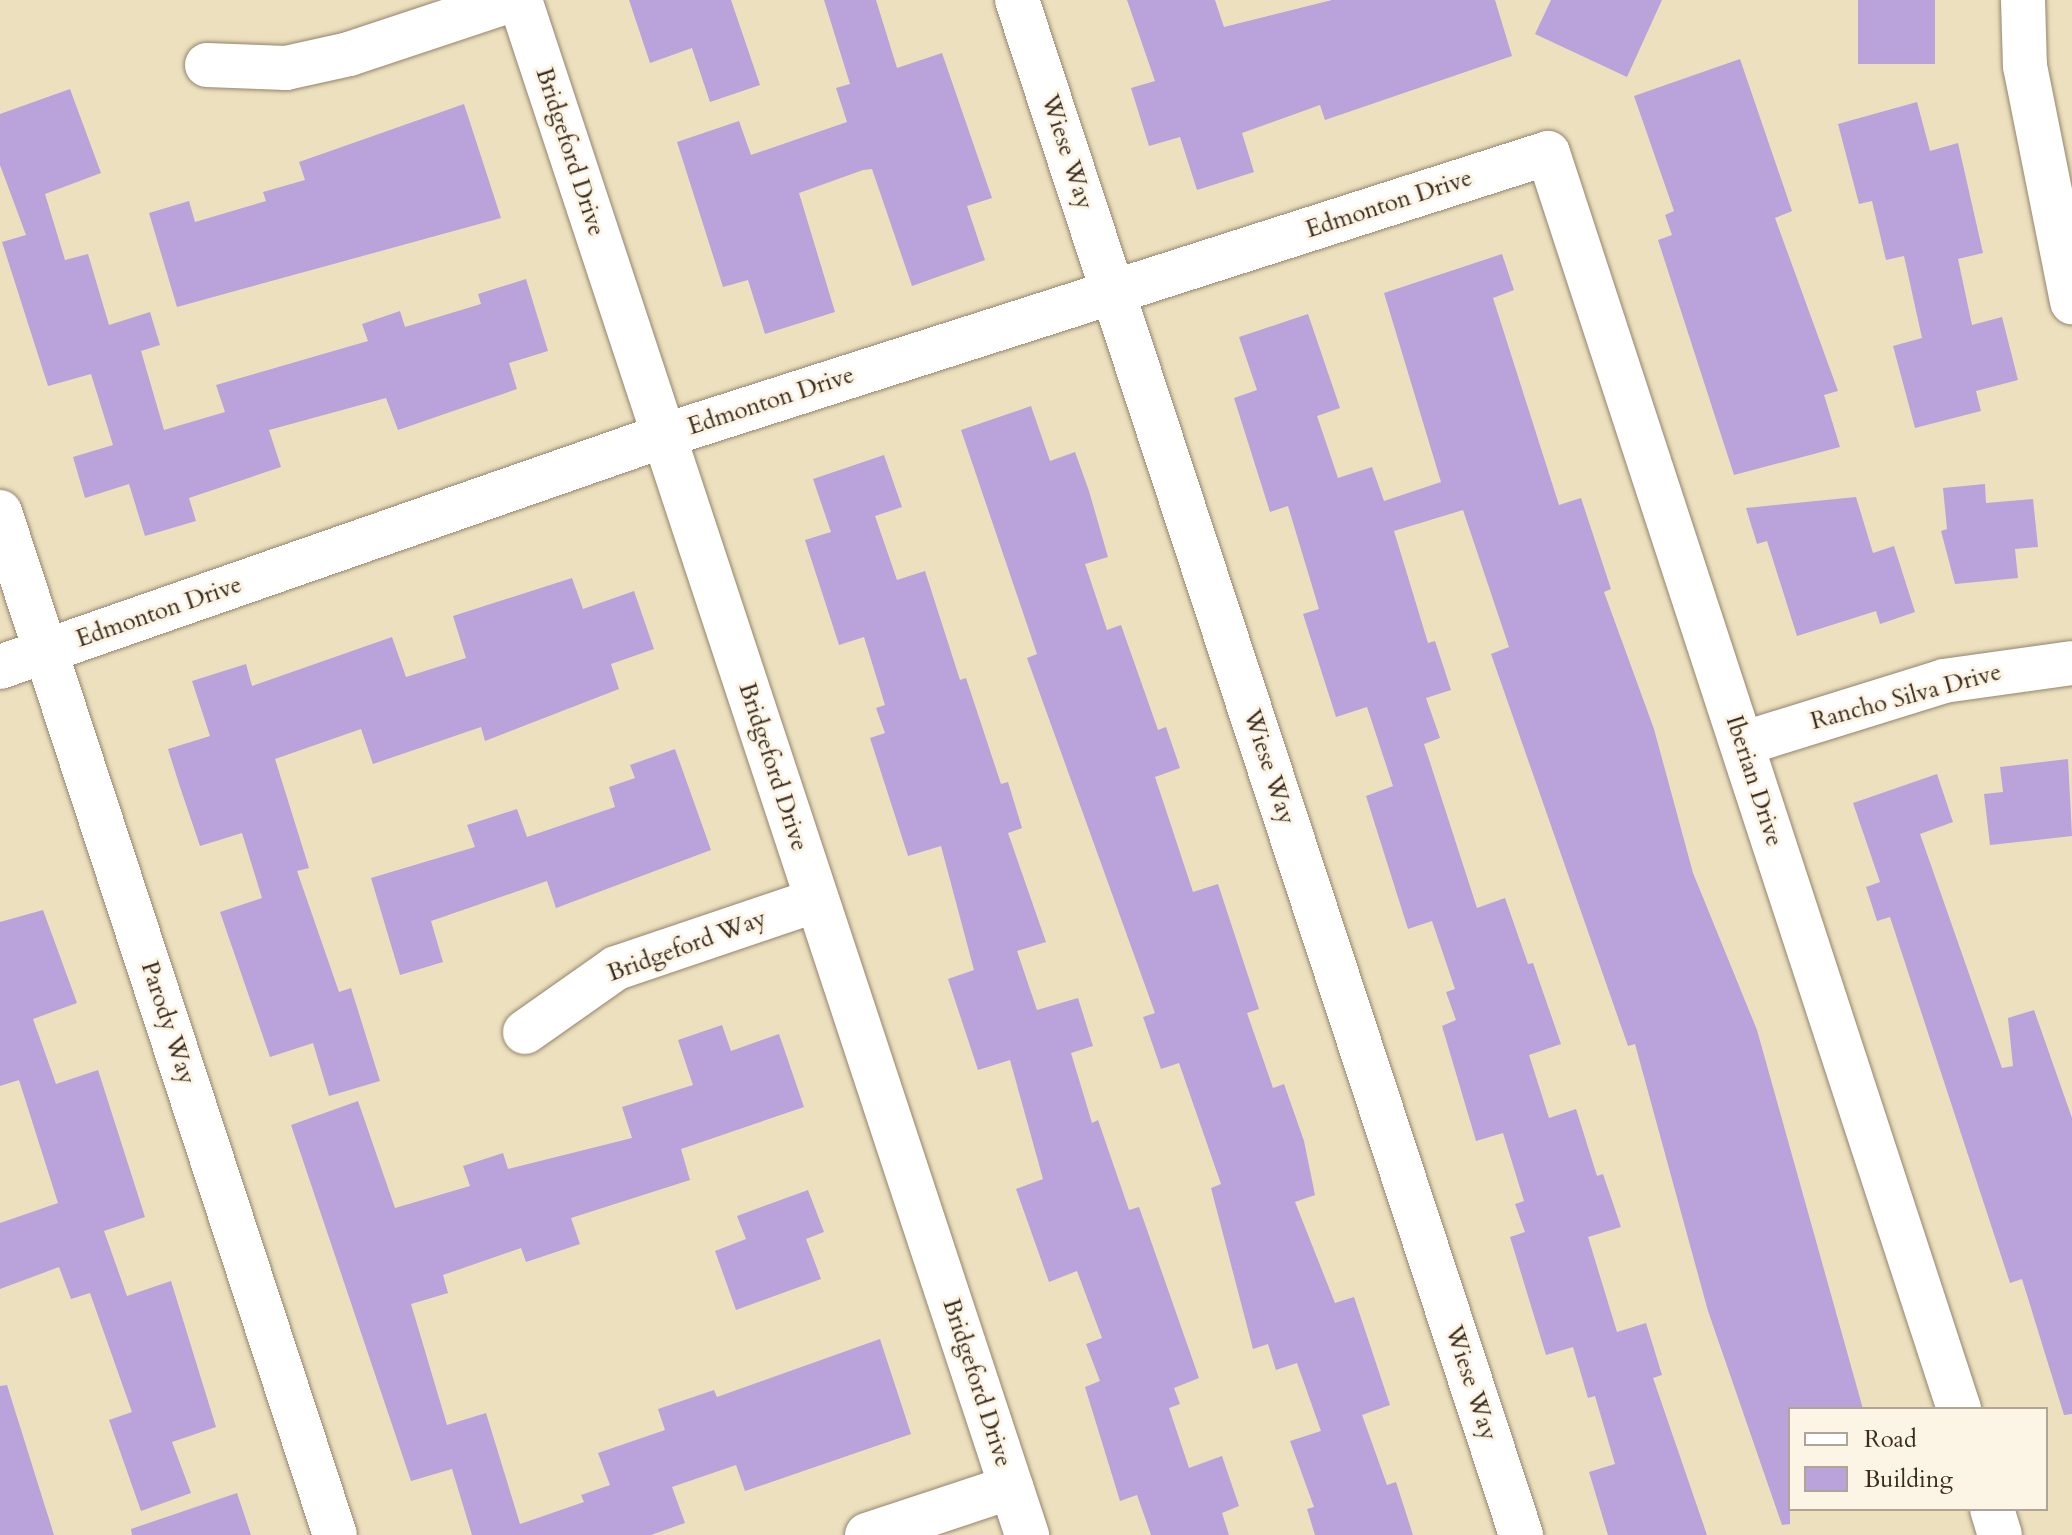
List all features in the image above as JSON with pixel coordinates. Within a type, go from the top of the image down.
[{"type":"street","points":[[207,65],[286,68],[337,57],[511,0]]},
{"type":"street","name":"Bridgeford Drive","points":[[520,0],[1027,1535]]},
{"type":"street","name":"Wiese Way","points":[[1017,0],[1521,1535]]},
{"type":"street","points":[[2023,0],[2025,66],[2062,204],[2072,302]]},
{"type":"street","name":"Edmonton Drive","points":[[0,667],[663,436],[1548,153]]},
{"type":"street","name":"Iberian Drive","points":[[1548,153],[1958,1407]]},
{"type":"street","name":"Parody Way","points":[[0,512],[335,1535]]},
{"type":"street","name":"Rancho Silva Drive","points":[[1742,744],[1944,681],[2072,663]]},
{"type":"street","name":"Bridgeford Way","points":[[525,1032],[616,968],[817,900]]},
{"type":"street","points":[[867,1535],[1011,1487]]},
{"type":"street","points":[[1993,1511],[2000,1535]]},
{"type":"building","points":[[629,0],[731,0],[760,85],[710,102],[692,48],[650,63]]},
{"type":"building","points":[[824,0],[876,0],[897,68],[942,53],[992,198],[967,206],[985,260],[912,286],[872,169],[863,170],[799,193],[835,312],[765,334],[748,280],[723,287],[677,142],[739,121],[751,155],[847,122],[836,88],[850,84]]},
{"type":"building","points":[[1127,0],[1215,0],[1224,27],[1332,0],[1495,0],[1512,56],[1325,120],[1320,105],[1242,133],[1254,172],[1197,190],[1180,137],[1149,146],[1131,88],[1155,81]]},
{"type":"building","points":[[1551,0],[1662,0],[1627,77],[1535,34]]},
{"type":"building","points":[[1858,0],[1935,0],[1935,64],[1858,64]]},
{"type":"building","points":[[1740,59],[1792,211],[1775,218],[1838,391],[1824,395],[1840,447],[1734,475],[1658,240],[1672,235],[1665,215],[1674,211],[1634,96]]},
{"type":"building","points":[[70,89],[101,173],[45,194],[65,260],[88,254],[109,325],[150,312],[160,345],[141,351],[164,430],[225,412],[216,385],[368,341],[362,324],[400,311],[405,327],[481,304],[478,294],[526,279],[548,351],[509,363],[517,389],[398,430],[386,398],[269,430],[281,467],[189,498],[196,521],[145,536],[129,484],[85,498],[73,457],[113,445],[91,374],[48,386],[2,242],[26,235],[0,165],[0,114]]},
{"type":"building","points":[[1917,102],[1930,151],[1958,143],[1983,253],[1958,259],[1972,325],[2002,317],[2018,380],[1976,391],[1981,411],[1915,428],[1893,346],[1922,338],[1904,256],[1886,260],[1872,201],[1859,204],[1838,124]]},
{"type":"building","points":[[464,104],[501,218],[177,307],[149,213],[189,201],[195,222],[266,201],[263,192],[305,180],[299,162]]},
{"type":"building","points":[[1502,254],[1514,290],[1493,298],[1559,505],[1581,498],[1611,589],[1604,592],[1654,729],[1693,873],[1757,1030],[1862,1407],[1788,1407],[1790,1524],[1782,1525],[1708,1311],[1635,1044],[1628,1046],[1491,654],[1509,647],[1463,510],[1394,531],[1428,643],[1435,641],[1451,690],[1426,698],[1440,738],[1424,744],[1477,908],[1505,898],[1528,964],[1533,963],[1561,1044],[1529,1055],[1549,1118],[1576,1109],[1597,1176],[1603,1174],[1621,1227],[1588,1237],[1617,1332],[1646,1323],[1662,1375],[1653,1378],[1707,1535],[1608,1535],[1589,1472],[1615,1464],[1595,1396],[1588,1398],[1573,1347],[1546,1355],[1510,1237],[1525,1232],[1515,1204],[1524,1201],[1503,1133],[1476,1141],[1442,1026],[1456,1020],[1446,992],[1455,989],[1432,921],[1408,929],[1366,796],[1393,786],[1367,707],[1336,717],[1303,614],[1319,609],[1288,506],[1270,512],[1234,398],[1257,390],[1239,337],[1308,314],[1340,408],[1317,416],[1338,478],[1372,467],[1384,501],[1441,482],[1384,293]]},
{"type":"building","points":[[1031,406],[1050,461],[1075,452],[1089,491],[1108,557],[1085,564],[1107,630],[1121,625],[1158,730],[1166,727],[1180,768],[1155,777],[1193,892],[1218,884],[1259,1009],[1247,1013],[1273,1088],[1284,1084],[1304,1141],[1315,1195],[1295,1202],[1335,1303],[1354,1297],[1390,1405],[1362,1415],[1387,1485],[1396,1482],[1413,1535],[1315,1535],[1307,1509],[1314,1507],[1290,1441],[1321,1431],[1297,1363],[1276,1370],[1268,1344],[1253,1349],[1211,1188],[1221,1184],[1179,1063],[1161,1069],[1143,1017],[1155,1013],[1027,658],[1037,654],[961,430]]},
{"type":"building","points":[[884,455],[902,507],[875,516],[897,580],[925,571],[960,680],[966,678],[1001,784],[1008,782],[1022,828],[1008,833],[1046,942],[1017,951],[1037,1010],[1078,998],[1093,1046],[1071,1053],[1092,1123],[1098,1120],[1129,1210],[1139,1207],[1199,1378],[1174,1388],[1180,1404],[1169,1408],[1189,1468],[1222,1456],[1239,1506],[1222,1513],[1229,1535],[1151,1535],[1137,1495],[1120,1501],[1085,1387],[1100,1381],[1086,1344],[1102,1338],[1077,1271],[1049,1282],[1016,1189],[1043,1179],[1010,1060],[978,1070],[948,979],[974,970],[941,846],[908,856],[870,738],[885,733],[876,708],[885,705],[864,637],[839,645],[805,540],[831,532],[813,479]]},
{"type":"building","points":[[1985,484],[1986,503],[2033,499],[2038,547],[2015,549],[2018,578],[1955,584],[1941,531],[1947,529],[1943,488]]},
{"type":"building","points":[[1856,497],[1873,553],[1894,546],[1915,612],[1880,624],[1876,611],[1797,636],[1767,541],[1757,544],[1746,508]]},
{"type":"building","points":[[572,578],[583,609],[634,591],[654,649],[611,664],[619,689],[485,741],[481,727],[373,764],[361,729],[275,759],[309,868],[297,871],[339,992],[351,988],[380,1081],[329,1096],[313,1043],[270,1057],[220,912],[262,898],[242,833],[200,846],[180,787],[168,749],[210,736],[192,681],[246,664],[252,686],[392,637],[406,677],[466,658],[453,616]]},
{"type":"building","points":[[675,749],[711,850],[556,908],[547,881],[431,921],[443,962],[400,975],[371,878],[475,847],[467,825],[517,809],[527,837],[615,807],[609,787],[635,778],[630,765]]},
{"type":"building","points":[[2068,759],[2072,836],[1990,845],[1984,794],[2003,792],[2000,767]]},
{"type":"building","points":[[1937,774],[1953,822],[1920,834],[2002,1068],[2013,1066],[2008,1018],[2034,1010],[2072,1118],[2072,1414],[2064,1415],[2022,1279],[2010,1283],[1890,917],[1877,921],[1866,887],[1880,882],[1853,803]]},
{"type":"building","points":[[43,910],[77,1003],[33,1019],[56,1084],[98,1070],[145,1217],[104,1231],[127,1296],[171,1281],[216,1427],[172,1442],[191,1493],[141,1511],[109,1420],[132,1412],[90,1293],[71,1299],[59,1267],[0,1289],[0,1223],[58,1203],[19,1080],[0,1086],[0,922]]},
{"type":"building","points":[[722,1025],[731,1051],[779,1034],[804,1107],[681,1149],[690,1180],[571,1218],[580,1244],[526,1262],[521,1248],[443,1275],[448,1293],[411,1304],[447,1425],[486,1413],[520,1524],[584,1502],[581,1495],[610,1485],[598,1453],[665,1430],[658,1409],[714,1390],[717,1397],[880,1339],[911,1434],[745,1491],[736,1465],[672,1487],[685,1523],[651,1535],[472,1535],[452,1469],[411,1481],[291,1125],[358,1101],[395,1208],[470,1186],[463,1166],[503,1153],[508,1169],[632,1138],[622,1107],[693,1085],[678,1040]]},
{"type":"building","points":[[808,1190],[824,1232],[806,1239],[821,1279],[736,1310],[715,1251],[746,1239],[737,1216]]},
{"type":"building","points":[[7,1385],[54,1535],[0,1535],[0,1386]]},
{"type":"building","points":[[237,1493],[251,1535],[132,1535],[131,1529]]}]
